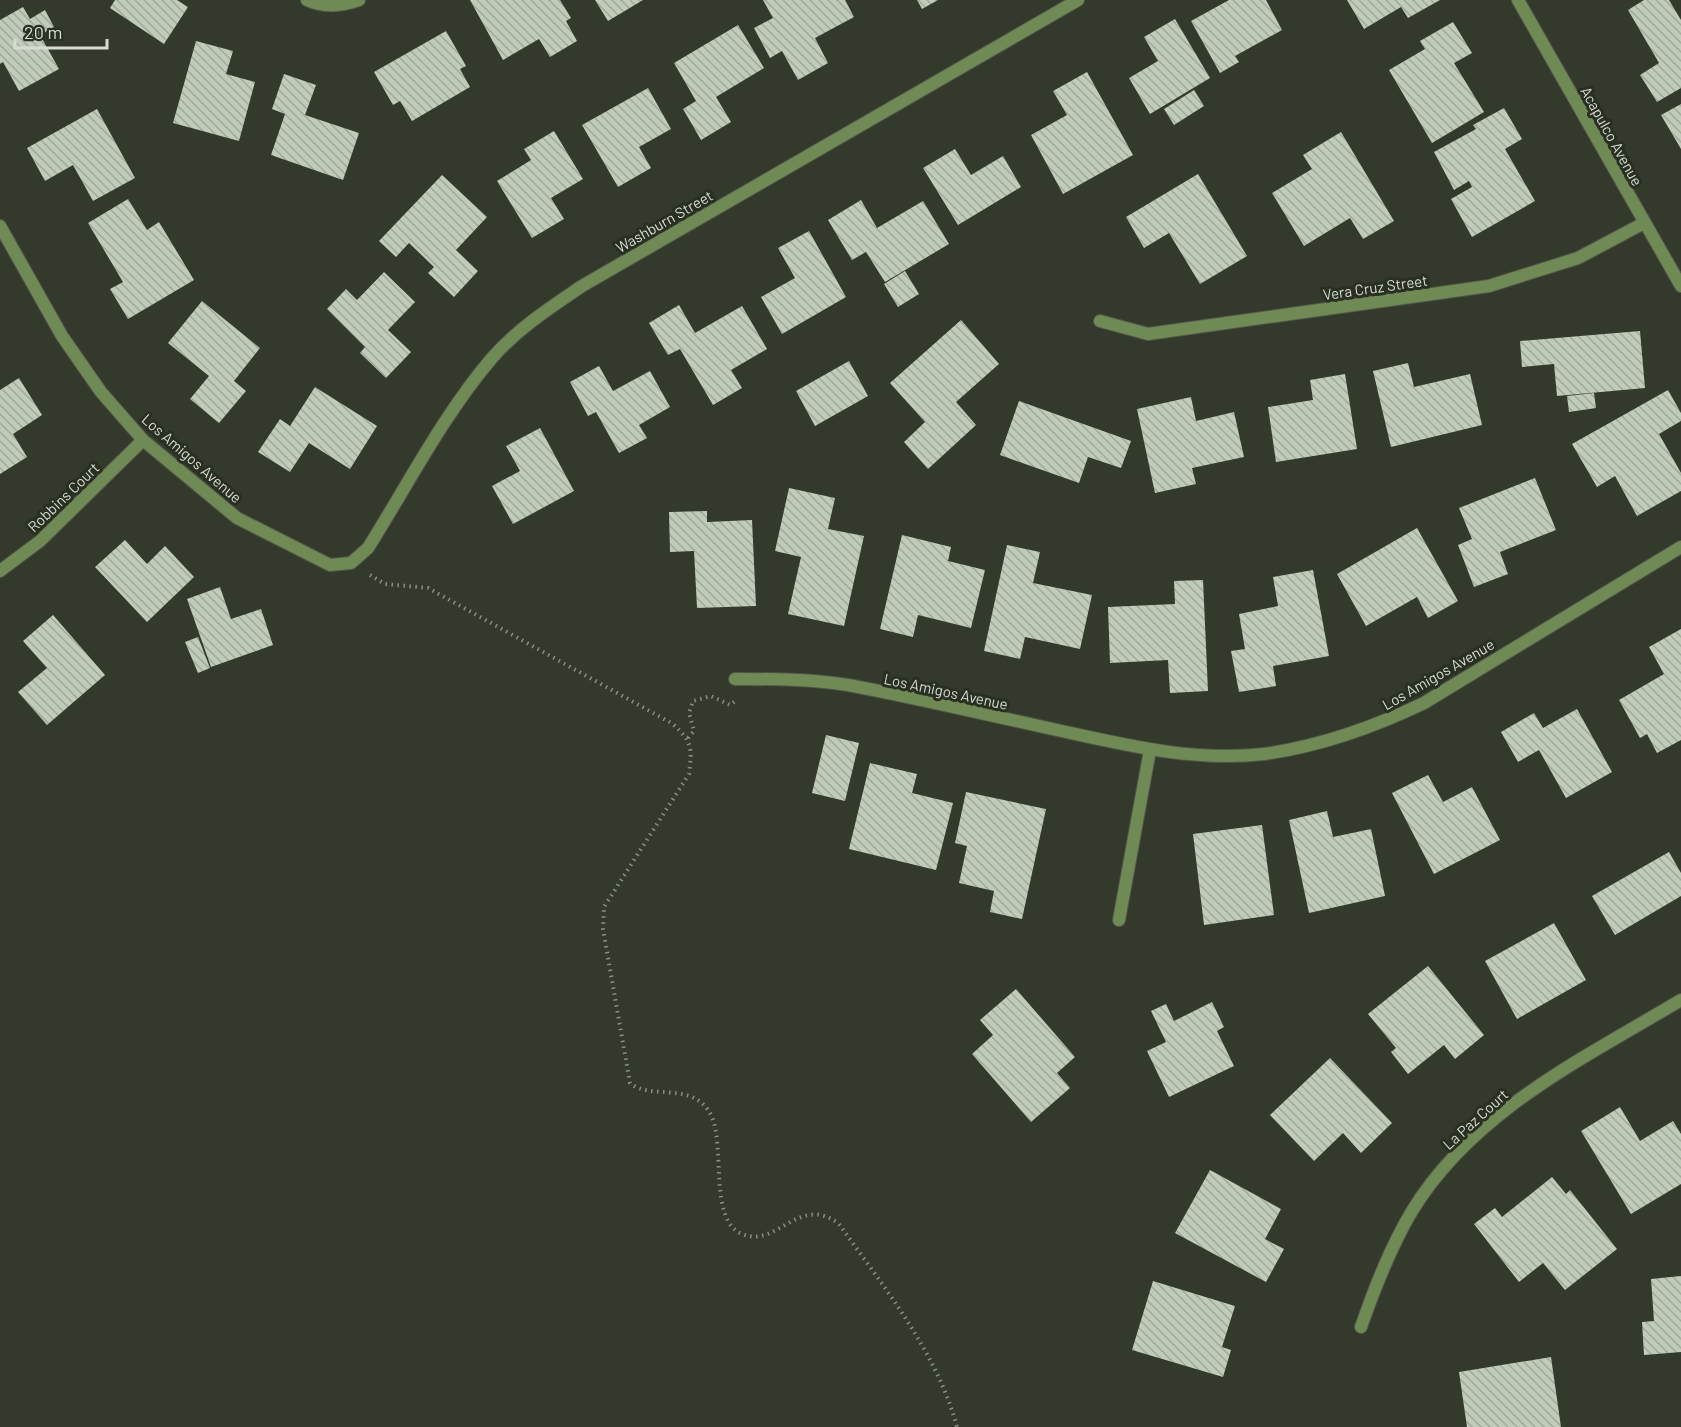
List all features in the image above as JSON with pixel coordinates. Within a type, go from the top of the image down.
[{"type":"street","points":[[307,0],[318,5],[342,6],[358,0]]},
{"type":"street","name":"Washburn Street","points":[[351,563],[368,548],[458,404],[493,358],[533,320],[582,286],[1078,0]]},
{"type":"street","name":"Acapulco Avenue","points":[[1518,0],[1681,286]]},
{"type":"street","name":"Vera Cruz Street","points":[[1100,321],[1148,334],[1488,286],[1578,258],[1644,223]]},
{"type":"street","name":"Los Amigos Avenue","points":[[0,226],[62,336],[101,392],[143,440],[237,518],[330,565],[351,563]]},
{"type":"street","name":"Robbins Court","points":[[0,571],[40,541],[143,440]]},
{"type":"street","name":"Los Amigos Avenue","points":[[735,679],[789,679],[847,685],[1150,750],[1204,755],[1263,754],[1320,744],[1379,725],[1424,703],[1681,547]]},
{"type":"street","points":[[1119,920],[1150,750]]},
{"type":"street","name":"La Paz Court","points":[[1361,1328],[1382,1267],[1413,1210],[1452,1159],[1504,1110],[1681,1000]]},
{"type":"path","points":[[351,563],[385,584],[428,588],[673,724],[688,738],[692,752],[689,774],[604,907],[603,929],[630,1083],[645,1091],[660,1090],[683,1094],[700,1102],[710,1114],[717,1134],[724,1214],[730,1226],[742,1234],[754,1237],[801,1216],[816,1212],[829,1216],[839,1224],[903,1317],[930,1363],[951,1405],[957,1427]]},
{"type":"path","points":[[688,738],[694,731],[689,713],[693,701],[711,696],[730,705],[735,701],[735,679]]},
{"type":"building","points":[[115,0],[177,0],[188,7],[164,44],[110,8]]},
{"type":"building","points":[[470,0],[560,0],[571,18],[566,21],[577,41],[550,57],[539,39],[503,60]]},
{"type":"building","points":[[595,0],[643,0],[608,21]]},
{"type":"building","points":[[763,0],[845,0],[854,17],[815,38],[828,63],[798,80],[782,51],[770,58],[754,28],[773,18]]},
{"type":"building","points":[[917,0],[938,0],[922,9]]},
{"type":"building","points":[[1229,0],[1266,0],[1282,30],[1235,56],[1239,62],[1220,73],[1191,21]]},
{"type":"building","points":[[1347,0],[1440,0],[1408,18],[1401,7],[1364,29]]},
{"type":"building","points":[[1644,0],[1669,0],[1681,20],[1681,88],[1657,102],[1640,75],[1659,63],[1628,10]]},
{"type":"building","points":[[23,7],[30,19],[45,10],[54,27],[40,35],[59,69],[19,91],[3,62],[0,64],[0,20]]},
{"type":"building","points":[[1175,19],[1210,78],[1150,114],[1129,78],[1158,61],[1144,37]]},
{"type":"building","points":[[1453,22],[1472,53],[1454,63],[1484,112],[1432,143],[1389,70],[1425,49],[1420,41]]},
{"type":"building","points":[[738,25],[764,68],[716,97],[731,122],[701,140],[683,109],[696,101],[674,63]]},
{"type":"building","points":[[446,31],[466,66],[460,69],[470,87],[412,121],[400,101],[393,105],[374,72]]},
{"type":"building","points":[[196,41],[233,51],[226,74],[255,82],[239,141],[173,123]]},
{"type":"building","points":[[1087,72],[1133,155],[1063,194],[1031,135],[1067,115],[1053,91]]},
{"type":"building","points":[[284,74],[316,85],[305,115],[359,133],[343,180],[271,155],[285,114],[272,109]]},
{"type":"building","points":[[648,88],[671,129],[639,147],[651,168],[618,187],[582,125]]},
{"type":"building","points":[[1194,90],[1204,106],[1174,125],[1164,109]]},
{"type":"building","points":[[1681,104],[1681,149],[1661,115]]},
{"type":"building","points":[[1504,108],[1522,139],[1505,149],[1535,201],[1472,237],[1451,199],[1472,187],[1469,181],[1454,190],[1434,152],[1476,129],[1473,125]]},
{"type":"building","points":[[97,109],[135,178],[93,201],[73,165],[45,181],[27,148]]},
{"type":"building","points":[[554,131],[583,179],[551,198],[564,219],[532,238],[497,181],[531,160],[524,149]]},
{"type":"building","points":[[1341,132],[1394,221],[1363,239],[1350,218],[1304,246],[1272,193],[1312,169],[1303,155]]},
{"type":"building","points":[[955,149],[971,175],[1003,156],[1021,187],[958,225],[923,168]]},
{"type":"building","points":[[1198,174],[1247,256],[1200,284],[1169,233],[1144,248],[1126,217]]},
{"type":"building","points":[[442,175],[487,217],[456,250],[478,271],[454,297],[428,273],[434,267],[409,243],[396,257],[379,241]]},
{"type":"building","points":[[128,199],[147,230],[159,222],[194,280],[128,319],[110,289],[123,282],[88,223]]},
{"type":"building","points":[[861,200],[877,228],[923,201],[949,244],[885,282],[866,252],[852,260],[828,220]]},
{"type":"building","points":[[809,231],[846,297],[782,334],[761,297],[795,278],[778,248]]},
{"type":"building","points":[[905,271],[919,294],[898,307],[884,284]]},
{"type":"building","points":[[384,272],[415,302],[388,330],[411,352],[386,378],[360,353],[365,347],[327,309],[346,289],[357,300]]},
{"type":"building","points":[[202,301],[260,348],[234,381],[246,391],[219,423],[190,399],[209,376],[168,343]]},
{"type":"building","points":[[679,305],[695,333],[742,306],[767,349],[731,370],[742,388],[713,405],[680,349],[668,355],[649,323]]},
{"type":"building","points":[[961,320],[999,364],[956,402],[976,425],[928,469],[904,442],[925,422],[890,383]]},
{"type":"building","points":[[1640,331],[1645,388],[1557,396],[1554,364],[1522,367],[1520,341]]},
{"type":"building","points":[[849,361],[868,396],[815,426],[796,391]]},
{"type":"building","points":[[1408,363],[1414,387],[1470,374],[1482,425],[1391,447],[1373,371]]},
{"type":"building","points":[[599,366],[613,391],[650,371],[670,407],[639,425],[647,438],[619,453],[596,412],[588,416],[570,382]]},
{"type":"building","points":[[1345,374],[1357,449],[1276,462],[1268,407],[1313,400],[1310,380]]},
{"type":"building","points":[[19,378],[42,415],[13,434],[27,457],[0,474],[0,390]]},
{"type":"building","points":[[315,387],[377,426],[350,469],[309,443],[290,472],[258,452],[280,419],[290,426]]},
{"type":"building","points":[[1668,390],[1681,413],[1681,421],[1659,434],[1681,473],[1681,491],[1637,516],[1615,476],[1597,487],[1572,444]]},
{"type":"building","points":[[1594,393],[1596,408],[1569,412],[1567,396]]},
{"type":"building","points":[[1191,397],[1196,421],[1234,412],[1244,457],[1192,468],[1196,484],[1155,493],[1137,409]]},
{"type":"building","points":[[1019,401],[1131,441],[1121,468],[1088,457],[1079,483],[1000,455]]},
{"type":"building","points":[[540,428],[574,491],[513,524],[492,486],[520,471],[506,446]]},
{"type":"building","points":[[1535,478],[1556,530],[1500,552],[1508,574],[1474,587],[1458,545],[1472,539],[1459,508]]},
{"type":"building","points":[[789,488],[835,498],[828,529],[864,536],[844,626],[788,614],[801,557],[775,551]]},
{"type":"building","points":[[707,511],[707,522],[752,520],[756,606],[697,608],[694,551],[670,552],[669,512]]},
{"type":"building","points":[[1417,528],[1458,601],[1428,618],[1417,597],[1366,626],[1337,574]]},
{"type":"building","points":[[902,535],[951,547],[948,561],[985,570],[971,628],[918,615],[913,637],[880,629]]},
{"type":"building","points":[[125,540],[147,564],[165,546],[194,577],[147,622],[95,567]]},
{"type":"building","points":[[1007,545],[1040,552],[1033,583],[1092,595],[1080,649],[1025,637],[1020,659],[984,651]]},
{"type":"building","points":[[1313,570],[1329,656],[1273,666],[1276,686],[1239,692],[1231,651],[1245,649],[1239,614],[1278,606],[1273,577]]},
{"type":"building","points":[[1203,580],[1208,691],[1170,693],[1168,660],[1110,663],[1108,607],[1175,604],[1174,581]]},
{"type":"building","points":[[220,587],[231,619],[261,609],[273,645],[211,667],[187,599]]},
{"type":"building","points":[[53,615],[105,675],[47,725],[18,692],[47,668],[23,641]]},
{"type":"building","points":[[1681,629],[1681,740],[1657,753],[1647,734],[1640,738],[1619,700],[1664,674],[1649,647]]},
{"type":"building","points":[[198,637],[210,668],[198,673],[185,642]]},
{"type":"building","points":[[1577,709],[1612,772],[1566,798],[1539,750],[1518,762],[1501,732],[1534,713],[1543,728]]},
{"type":"building","points":[[826,735],[859,743],[845,801],[812,793]]},
{"type":"building","points":[[870,763],[917,774],[912,793],[953,803],[936,870],[849,849]]},
{"type":"building","points":[[1428,775],[1443,802],[1472,787],[1500,840],[1434,874],[1392,793]]},
{"type":"building","points":[[966,792],[1046,809],[1022,919],[990,912],[994,891],[959,883],[967,846],[955,843]]},
{"type":"building","points":[[1327,811],[1333,837],[1371,829],[1385,896],[1309,913],[1289,820]]},
{"type":"building","points":[[1262,825],[1274,915],[1204,925],[1193,834]]},
{"type":"building","points":[[1669,852],[1681,873],[1681,896],[1615,935],[1592,896]]},
{"type":"building","points":[[1554,923],[1586,980],[1517,1019],[1485,961]]},
{"type":"building","points":[[1428,966],[1484,1035],[1455,1059],[1444,1045],[1408,1074],[1391,1052],[1396,1048],[1368,1014]]},
{"type":"building","points":[[1016,989],[1075,1057],[1057,1073],[1070,1088],[1031,1122],[972,1054],[993,1035],[980,1020]]},
{"type":"building","points":[[1212,1002],[1224,1027],[1217,1031],[1234,1066],[1169,1097],[1147,1051],[1166,1042],[1151,1011],[1166,1004],[1174,1021]]},
{"type":"building","points":[[1330,1058],[1392,1123],[1361,1153],[1343,1133],[1314,1161],[1270,1115]]},
{"type":"building","points":[[1620,1107],[1640,1141],[1673,1121],[1681,1134],[1681,1184],[1631,1214],[1581,1131]]},
{"type":"building","points":[[1210,1170],[1281,1209],[1265,1239],[1284,1249],[1266,1282],[1175,1233]]},
{"type":"building","points":[[1552,1177],[1566,1194],[1570,1190],[1617,1249],[1565,1290],[1543,1263],[1519,1282],[1474,1224],[1495,1208],[1502,1217]]},
{"type":"building","points":[[1681,1276],[1681,1352],[1644,1355],[1642,1322],[1654,1321],[1651,1279]]},
{"type":"building","points":[[1153,1281],[1235,1306],[1222,1347],[1231,1350],[1223,1377],[1132,1350]]},
{"type":"building","points":[[1551,1357],[1561,1427],[1467,1427],[1459,1372]]}]
